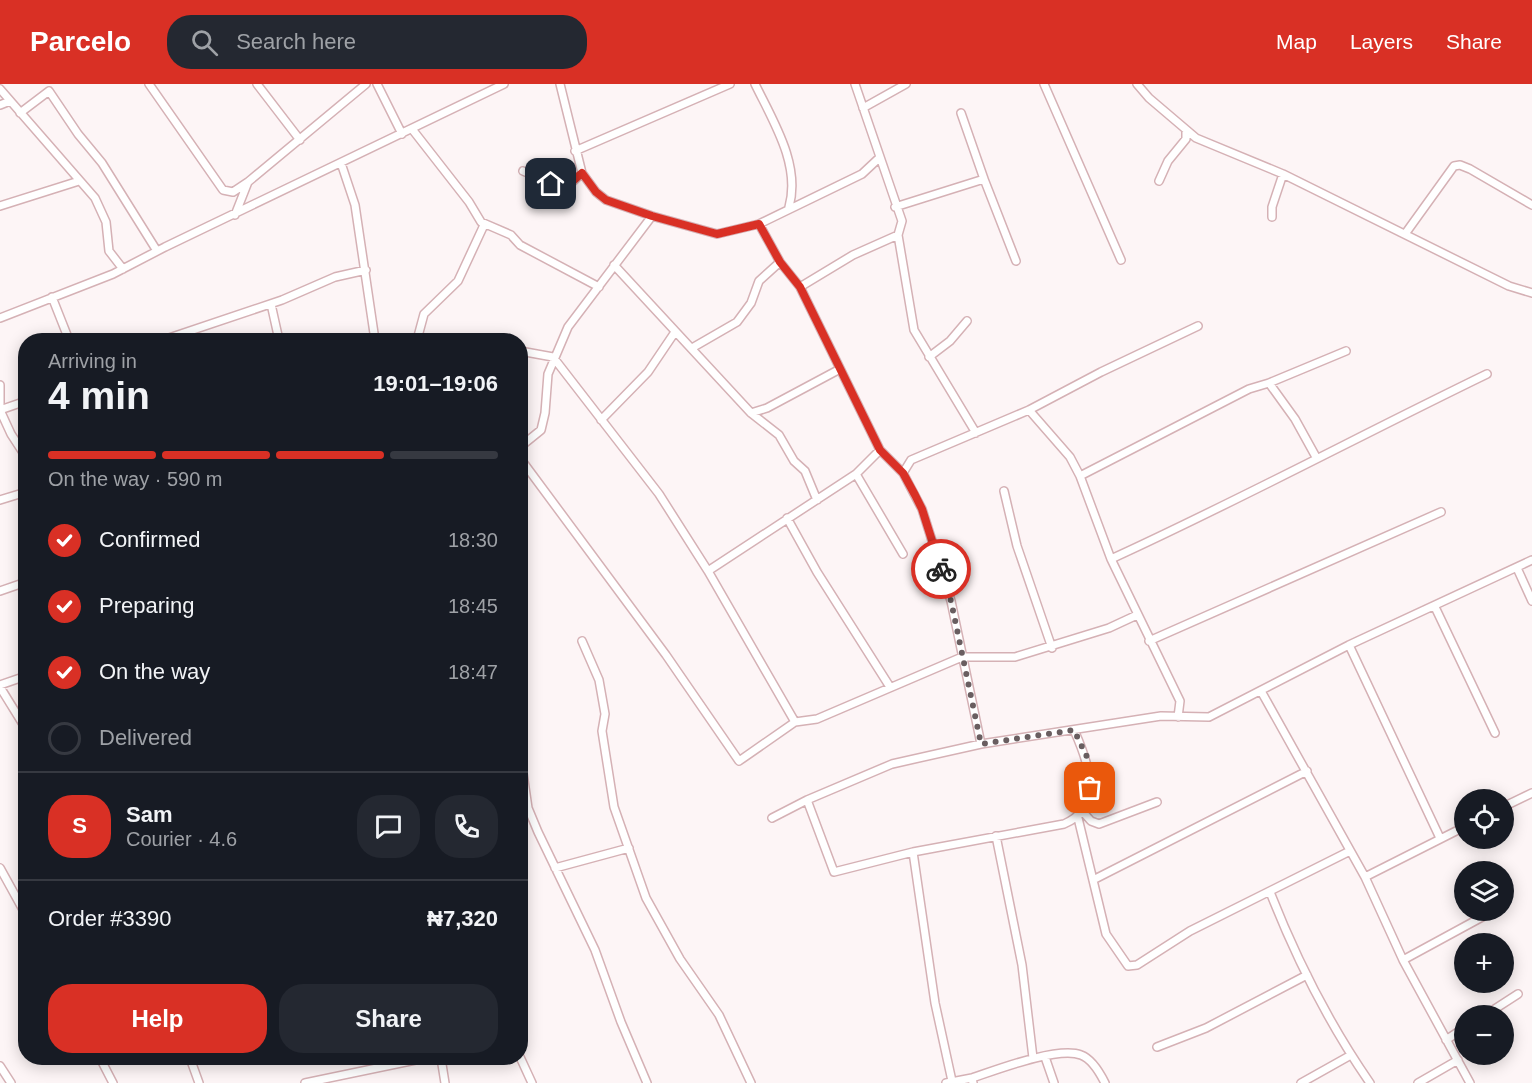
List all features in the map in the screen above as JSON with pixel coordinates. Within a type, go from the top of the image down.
[{"type":"street","points":[[149,84],[222,190],[233,192],[300,140],[366,84]]},
{"type":"street","points":[[257,84],[300,140]]},
{"type":"street","points":[[377,84],[402,134]]},
{"type":"street","points":[[0,318],[123,269],[504,84]]},
{"type":"street","points":[[560,84],[582,173],[596,192],[606,200],[652,216],[717,234],[759,224],[789,207],[862,174],[878,159]]},
{"type":"street","points":[[575,151],[730,84]]},
{"type":"street","points":[[755,84],[782,141],[792,177],[793,195],[789,207]]},
{"type":"street","points":[[855,84],[878,159],[902,221],[898,235],[914,330],[976,433]]},
{"type":"street","points":[[863,108],[906,84]]},
{"type":"street","points":[[1044,84],[1121,260]]},
{"type":"street","points":[[1137,84],[1186,132],[1234,155],[1283,174],[1509,286],[1532,293]]},
{"type":"street","points":[[0,89],[95,198],[106,222],[109,251],[123,269]]},
{"type":"street","points":[[20,113],[49,91],[78,134],[102,163],[157,251]]},
{"type":"street","points":[[0,105],[10,101]]},
{"type":"street","points":[[961,113],[1016,261]]},
{"type":"street","points":[[412,129],[484,225],[511,235],[520,245],[598,286]]},
{"type":"street","points":[[1159,181],[1168,161],[1186,139],[1186,132]]},
{"type":"street","points":[[341,163],[355,205],[374,333]]},
{"type":"street","points":[[1405,234],[1448,170],[1454,166],[1460,165],[1470,169],[1532,205]]},
{"type":"street","points":[[523,171],[563,188],[582,173]]},
{"type":"street","points":[[1272,217],[1272,207],[1283,174]]},
{"type":"street","points":[[895,207],[984,178]]},
{"type":"street","points":[[0,206],[79,181]]},
{"type":"street","points":[[235,215],[248,182]]},
{"type":"street","points":[[528,441],[541,430],[545,413],[548,374],[553,357],[568,327],[652,216]]},
{"type":"street","points":[[759,224],[780,262],[800,287],[880,450],[901,471],[922,509],[951,601],[981,744]]},
{"type":"street","points":[[419,333],[424,314],[458,280],[484,225]]},
{"type":"street","points":[[800,287],[853,255],[898,235]]},
{"type":"street","points":[[692,348],[737,322],[751,303],[759,281],[780,262]]},
{"type":"street","points":[[614,265],[751,413],[779,435],[794,461],[805,471],[817,500]]},
{"type":"street","points":[[184,333],[271,304],[335,277],[366,270]]},
{"type":"street","points":[[52,297],[66,333]]},
{"type":"street","points":[[271,304],[277,333]]},
{"type":"street","points":[[929,357],[950,341],[967,321]]},
{"type":"street","points":[[901,471],[907,464],[1029,410],[1101,372],[1198,326]]},
{"type":"street","points":[[601,420],[648,372],[675,332]]},
{"type":"street","points":[[1080,476],[1249,389],[1346,351]]},
{"type":"street","points":[[528,352],[553,357],[659,494],[708,571],[795,722]]},
{"type":"street","points":[[751,413],[767,408],[840,369]]},
{"type":"street","points":[[1111,559],[1276,481],[1316,457],[1487,374]]},
{"type":"street","points":[[1269,383],[1295,419],[1316,457]]},
{"type":"street","points":[[0,385],[0,410],[18,443]]},
{"type":"street","points":[[0,410],[18,404]]},
{"type":"street","points":[[1029,410],[1070,457],[1080,476],[1111,559],[1180,701],[1178,717]]},
{"type":"street","points":[[708,571],[856,474],[880,450]]},
{"type":"street","points":[[528,469],[666,655],[739,760],[795,722],[817,719],[962,657],[1003,659],[1052,648],[1064,641],[1109,628],[1137,615]]},
{"type":"street","points":[[856,474],[903,554]]},
{"type":"street","points":[[1004,491],[1017,546],[1052,648]]},
{"type":"street","points":[[0,500],[18,494]]},
{"type":"street","points":[[1149,641],[1441,512]]},
{"type":"street","points":[[787,518],[817,572],[890,687]]},
{"type":"street","points":[[772,818],[807,800],[892,764],[981,744],[1161,716],[1209,717],[1349,645],[1532,560]]},
{"type":"street","points":[[1516,568],[1532,601]]},
{"type":"street","points":[[0,591],[18,585]]},
{"type":"street","points":[[1434,607],[1495,733]]},
{"type":"street","points":[[582,641],[599,680],[605,714],[602,731],[614,807],[645,898],[680,959],[719,1015],[751,1083]]},
{"type":"street","points":[[1349,645],[1440,838]]},
{"type":"street","points":[[18,679],[0,686],[18,716]]},
{"type":"street","points":[[1261,692],[1365,877],[1403,960],[1454,1053]]},
{"type":"street","points":[[1074,730],[1087,757],[1089,770],[1090,788],[1080,815],[1093,880],[1106,934],[1121,959],[1128,966],[1133,967],[1190,931],[1350,851]]},
{"type":"street","points":[[1093,880],[1307,771]]},
{"type":"street","points":[[1514,802],[1532,793]]},
{"type":"street","points":[[807,800],[834,872],[912,852],[1064,824],[1080,815]]},
{"type":"street","points":[[1080,815],[1099,824],[1157,802]]},
{"type":"street","points":[[528,808],[595,950],[621,1022],[647,1083]]},
{"type":"street","points":[[1365,877],[1454,832]]},
{"type":"street","points":[[996,836],[1022,964],[1033,1058]]},
{"type":"street","points":[[555,868],[629,848]]},
{"type":"street","points":[[912,852],[949,1082],[973,1080],[1033,1058],[1082,1055],[1089,1060],[1105,1083]]},
{"type":"street","points":[[0,868],[18,901]]},
{"type":"street","points":[[1270,892],[1307,975],[1351,1055],[1370,1083]]},
{"type":"street","points":[[1403,960],[1475,921]]},
{"type":"street","points":[[1157,1047],[1206,1028],[1307,975]]},
{"type":"street","points":[[1501,1005],[1518,994]]},
{"type":"street","points":[[1446,1040],[1454,1035]]},
{"type":"street","points":[[1301,1083],[1351,1055]]},
{"type":"street","points":[[1046,1057],[1054,1083]]},
{"type":"street","points":[[1418,1083],[1454,1062]]},
{"type":"street","points":[[103,1065],[112,1083]]},
{"type":"street","points":[[193,1065],[199,1083]]},
{"type":"street","points":[[305,1083],[391,1065]]},
{"type":"street","points":[[442,1065],[445,1083]]},
{"type":"street","points":[[524,1065],[532,1083]]},
{"type":"street","points":[[1461,1065],[1470,1083]]},
{"type":"street","points":[[0,1066],[11,1083]]},
{"type":"way so far","points":[[941,569],[951,601],[981,744],[1074,730],[1087,757],[1090,788]]},
{"type":"route","points":[[551,184],[566,187],[582,173],[596,192],[606,200],[652,216],[717,234],[759,224],[780,262],[800,287],[880,450],[903,473],[915,495],[922,509],[941,569]]}]
